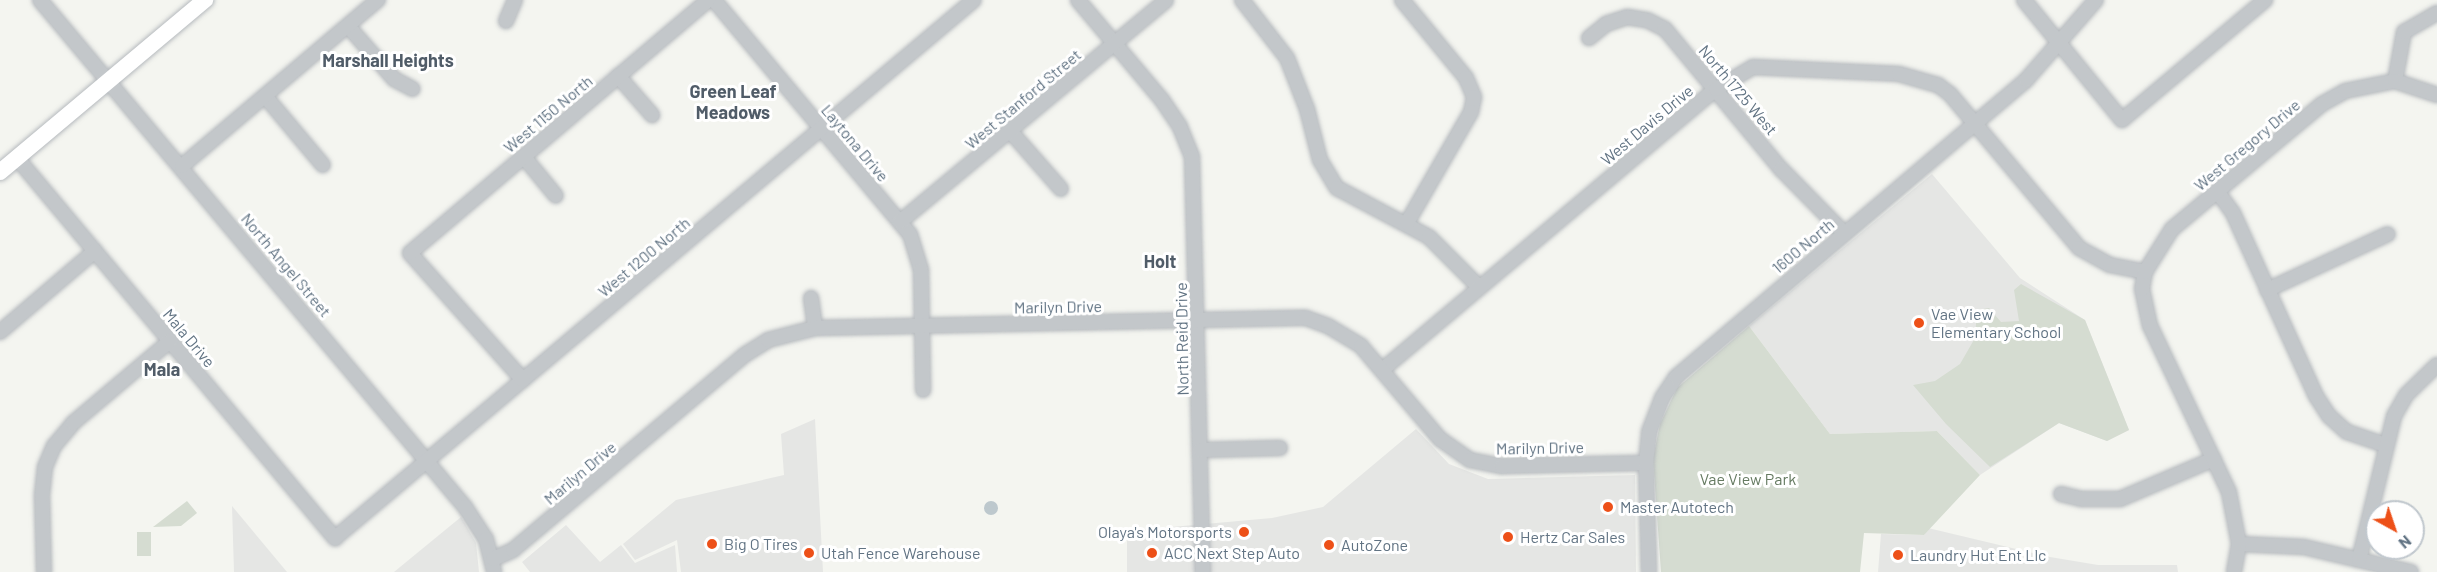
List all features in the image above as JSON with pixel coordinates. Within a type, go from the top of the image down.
[{"type":"main road","points":[[0,172],[205,0]]},
{"type":"street","name":"North Angel Street","points":[[40,0],[182,166],[479,525],[493,566]]},
{"type":"street","points":[[182,166],[378,0]]},
{"type":"street","points":[[506,21],[515,0]]},
{"type":"street","name":"West 1150 North","points":[[523,380],[410,253],[708,0]]},
{"type":"street","name":"Laytona Drive","points":[[714,0],[900,222],[917,250],[922,327],[922,390]]},
{"type":"street","name":"West 1200 North","points":[[335,538],[974,0]]},
{"type":"street","name":"North Reid Drive","points":[[1078,0],[1162,100],[1180,128],[1192,157],[1203,572]]},
{"type":"street","name":"West Stanford Street","points":[[900,222],[1166,0]]},
{"type":"street","points":[[1242,0],[1287,58],[1307,109],[1320,160],[1332,181],[1352,200],[1407,223],[1449,254],[1479,287]]},
{"type":"street","points":[[1402,0],[1466,78],[1474,97],[1471,112],[1407,223]]},
{"type":"street","points":[[2024,0],[2122,120],[2265,0]]},
{"type":"street","name":"1600 North","points":[[1649,572],[1646,463],[1654,415],[1676,377],[2026,80],[2096,0]]},
{"type":"street","points":[[2437,13],[2404,32],[2395,81],[2437,95]]},
{"type":"street","name":"North 1725 West","points":[[1589,38],[1606,24],[1627,17],[1647,20],[1665,29],[1781,169],[1844,233]]},
{"type":"street","points":[[348,26],[394,79],[413,88]]},
{"type":"street","name":"West Davis Drive","points":[[1382,370],[1716,89],[1753,67],[1899,74],[1938,86],[1975,124],[2079,248],[2110,265],[2145,272]]},
{"type":"street","points":[[618,76],[652,115]]},
{"type":"street","name":"West Gregory Drive","points":[[2145,272],[2172,229],[2322,104],[2344,91],[2395,81]]},
{"type":"street","points":[[265,96],[323,165]]},
{"type":"street","points":[[1010,131],[1061,189]]},
{"type":"street","points":[[524,157],[556,196]]},
{"type":"street","name":"Mala Drive","points":[[17,158],[335,538]]},
{"type":"street","points":[[2217,191],[2233,213],[2267,290],[2329,416],[2347,432],[2385,445]]},
{"type":"street","points":[[2267,290],[2388,234]]},
{"type":"street","points":[[0,332],[95,251]]},
{"type":"street","points":[[2145,272],[2142,289],[2150,326],[2229,492],[2239,544],[2234,572]]},
{"type":"street","points":[[811,298],[815,328]]},
{"type":"street","name":"Marilyn Drive","points":[[493,566],[746,354],[768,340],[815,328],[1306,318],[1346,335],[1382,370],[1440,440],[1477,463],[1502,466],[1646,463]]},
{"type":"street","points":[[44,572],[42,495],[45,467],[54,446],[73,423],[170,341]]},
{"type":"street","points":[[2359,560],[2385,445],[2406,394],[2437,364]]},
{"type":"street","points":[[1201,450],[1280,448]]},
{"type":"street","points":[[2061,494],[2081,499],[2120,500],[2214,459]]},
{"type":"street","points":[[2239,544],[2304,547],[2411,572]]},
{"type":"shaded area","name":"Vae View Elementary School","points":[[1932,174],[2020,278],[2085,320],[2129,430],[2107,441],[2059,423],[1980,475],[1937,431],[1830,434],[1749,326]]},
{"type":"shaded area","points":[[815,419],[823,572],[681,572],[677,540],[635,560],[623,544],[676,500],[784,475],[781,434]]},
{"type":"shaded area","points":[[1416,429],[1449,464],[1488,479],[1635,475],[1636,572],[1127,572],[1127,531],[1272,518],[1323,507]]},
{"type":"shaded area","points":[[991,501],[996,503],[998,508],[996,513],[991,515],[986,513],[984,508],[986,503]]},
{"type":"shaded area","points":[[232,506],[287,572],[234,572]]},
{"type":"shaded area","points":[[461,517],[476,543],[479,572],[394,572]]},
{"type":"shaded area","points":[[566,525],[600,562],[621,545],[635,563],[675,545],[677,572],[530,572],[522,562]]},
{"type":"shaded area","points":[[1928,528],[2050,557],[2098,565],[2177,565],[2178,572],[1878,572],[1881,534],[1924,535]]},
{"type":"green space","points":[[2021,284],[2085,320],[2129,430],[2107,441],[2059,423],[1990,467],[1946,424],[1913,385],[1935,381],[1960,364],[1975,338],[1977,310],[1989,308],[2001,322],[2019,321],[2014,290]]},
{"type":"green space","name":"Vae View Park","points":[[1749,326],[1830,434],[1937,431],[1980,475],[1924,535],[1864,533],[1860,572],[1661,572],[1653,458],[1660,424],[1677,388]]},
{"type":"green space","points":[[187,501],[197,513],[181,526],[153,527]]},
{"type":"green space","points":[[137,532],[151,532],[151,556],[137,556]]},
{"type":"place","name":"Vae View Elementary School","points":[[1919,323]]},
{"type":"place","name":"Master Autotech","points":[[1608,507]]},
{"type":"place","name":"Olaya's Motorsports","points":[[1244,532]]},
{"type":"place","name":"Hertz Car Sales","points":[[1508,537]]},
{"type":"place","name":"Big O Tires","points":[[712,544]]},
{"type":"place","name":"AutoZone","points":[[1329,545]]},
{"type":"place","name":"Utah Fence Warehouse","points":[[809,553]]},
{"type":"place","name":"ACC Next Step Auto","points":[[1152,553]]},
{"type":"place","name":"Laundry Hut Ent Llc","points":[[1898,555]]},
{"type":"district","name":"Marshall Heights","points":[[388,60]]},
{"type":"district","name":"Green Leaf Meadows","points":[[733,102]]},
{"type":"district","name":"Holt","points":[[1160,261]]},
{"type":"district","name":"Mala","points":[[162,369]]}]
